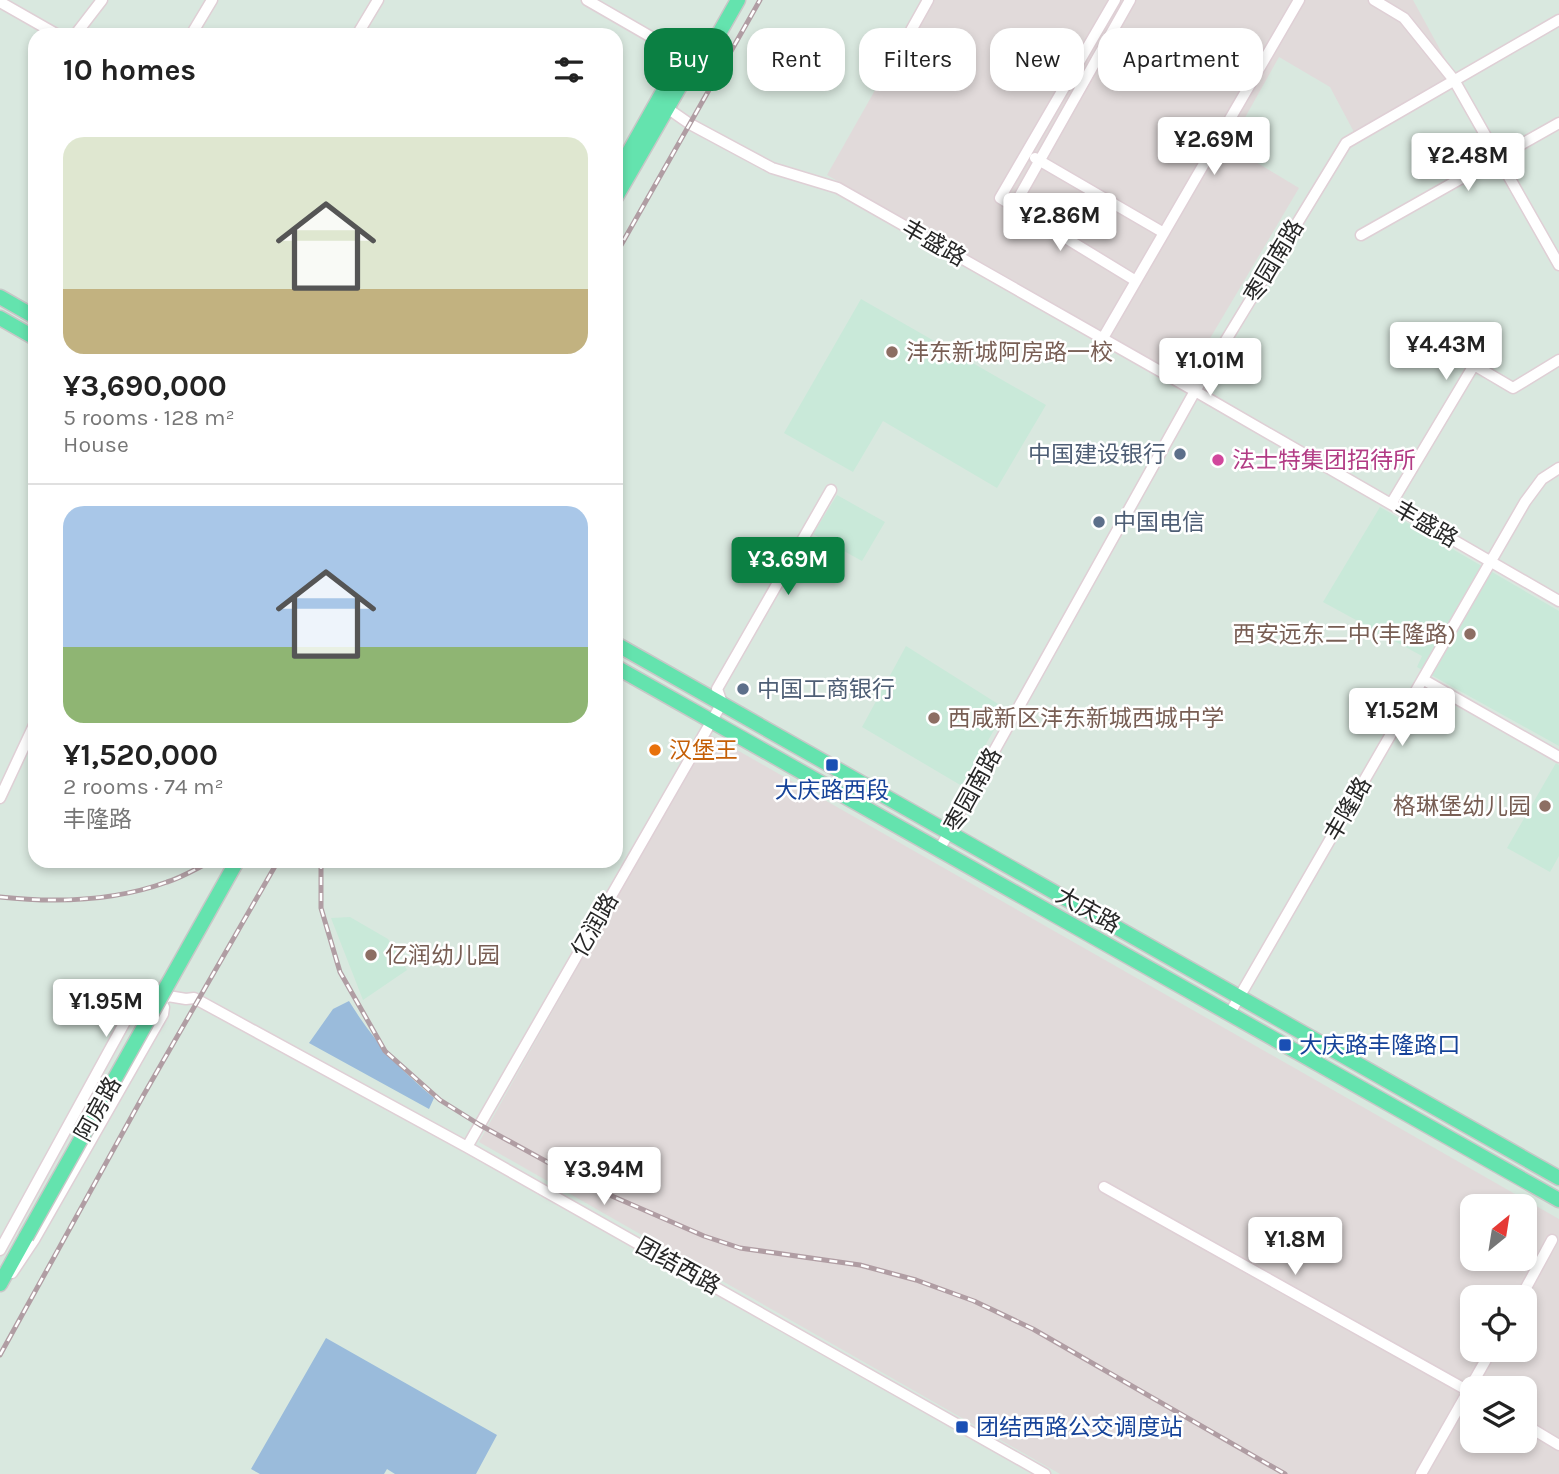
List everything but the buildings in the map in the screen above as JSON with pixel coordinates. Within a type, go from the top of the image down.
[{"type":"main road","points":[[715,28],[729,0]]},
{"type":"main road","points":[[720,28],[738,0]]},
{"type":"main road","points":[[623,163],[663,91]]},
{"type":"main road","points":[[623,185],[677,91]]},
{"type":"main road","points":[[0,297],[28,313]]},
{"type":"main road","points":[[0,318],[28,334]]},
{"type":"main road","name":"大庆路","points":[[623,648],[1559,1178]]},
{"type":"main road","name":"大庆路","points":[[623,671],[1559,1200]]},
{"type":"main road","name":"阿房路","points":[[0,1286],[22,1236],[222,868]]},
{"type":"main road","name":"阿房路","points":[[0,1265],[22,1236],[233,868]]},
{"type":"street","points":[[81,28],[103,0]]},
{"type":"street","points":[[195,28],[212,0]]},
{"type":"street","points":[[362,28],[378,0]]},
{"type":"street","points":[[587,0],[644,33]]},
{"type":"street","points":[[912,28],[928,0]]},
{"type":"street","points":[[1084,53],[1115,0]]},
{"type":"street","points":[[1084,81],[1130,0]]},
{"type":"street","points":[[1103,338],[1299,0]]},
{"type":"street","points":[[1374,0],[1404,18],[1454,80],[1559,265]]},
{"type":"street","points":[[0,2],[46,28]]},
{"type":"street","points":[[1104,18],[1116,25]]},
{"type":"street","name":"枣园南路","points":[[939,850],[1195,391],[1346,143],[1559,20]]},
{"type":"street","points":[[1062,91],[1000,198],[1136,281]]},
{"type":"street","points":[[1014,206],[1079,91]]},
{"type":"street","name":"丰盛路","points":[[667,108],[690,124],[772,168],[838,188],[1559,601]]},
{"type":"street","points":[[1047,117],[1060,124]]},
{"type":"street","points":[[1361,235],[1559,123]]},
{"type":"street","points":[[1026,153],[1164,233]]},
{"type":"street","points":[[1391,504],[1474,365],[1513,388],[1559,360]]},
{"type":"street","name":"丰隆路","points":[[1230,1013],[1533,489],[1542,479],[1559,468]]},
{"type":"street","points":[[722,703],[717,689],[831,490]]},
{"type":"street","points":[[1424,680],[1559,757]]},
{"type":"street","name":"亿润路","points":[[467,1147],[722,703]]},
{"type":"street","points":[[0,799],[28,738]]},
{"type":"street","name":"团结西路","points":[[0,1250],[138,998],[146,994],[156,997],[160,1002],[168,996],[194,998],[467,1147],[1045,1474]]},
{"type":"street","points":[[0,1286],[34,1240],[163,1014],[164,1007],[160,1002]]},
{"type":"street","points":[[1104,1187],[1460,1386]]},
{"type":"street","points":[[1528,1285],[1552,1240]]},
{"type":"street","points":[[1421,1474],[1460,1409]]},
{"type":"street","points":[[1537,1432],[1559,1445]]},
{"type":"shaded area","points":[[926,0],[1413,0],[1454,75],[1355,134],[1330,87],[1279,57],[1263,85],[1263,28],[1098,28],[1098,91],[1260,91],[1229,146],[1299,188],[1186,379],[827,175],[875,91],[976,91],[976,28],[910,28]]},
{"type":"shaded area","name":"沣东新城阿房路一校","points":[[861,299],[1046,405],[997,488],[883,421],[853,472],[784,433]]},
{"type":"shaded area","points":[[837,495],[885,522],[862,561],[813,534]]},
{"type":"shaded area","name":"西安远东二中(丰隆路)","points":[[1380,507],[1559,611],[1559,746],[1417,667],[1422,656],[1323,602]]},
{"type":"shaded area","name":"西咸新区沣东新城西城中学","points":[[906,646],[1006,709],[962,786],[862,727]]},
{"type":"shaded area","points":[[709,734],[1515,1194],[1460,1194],[1460,1271],[1537,1271],[1537,1206],[1559,1219],[1559,1474],[1060,1474],[479,1142]]},
{"type":"shaded area","name":"格琳堡幼儿园","points":[[1556,763],[1559,765],[1559,856],[1550,872],[1507,848]]},
{"type":"shaded area","name":"亿润幼儿园","points":[[350,917],[388,939],[407,970],[363,1000],[331,918]]},
{"type":"shaded area","points":[[349,1001],[387,1053],[434,1098],[429,1109],[309,1043],[333,1009]]},
{"type":"shaded area","points":[[326,1338],[497,1435],[476,1474],[395,1474],[387,1469],[384,1474],[260,1474],[251,1469]]},
{"type":"railway","points":[[623,242],[760,0]]},
{"type":"railway","points":[[0,897],[42,900],[106,897],[173,880],[198,868]]},
{"type":"railway","points":[[0,1355],[143,1096],[274,868]]},
{"type":"railway","points":[[321,868],[321,908],[340,972],[385,1051],[440,1100],[598,1190],[704,1236],[740,1248],[860,1265],[916,1280],[974,1301],[1033,1329],[1285,1474]]},
{"type":"place","name":"沣东新城阿房路一校","points":[[892,352]]},
{"type":"place","name":"中国建设银行","points":[[1180,454]]},
{"type":"place","name":"法士特集团招待所","points":[[1218,460]]},
{"type":"place","name":"中国电信","points":[[1099,522]]},
{"type":"place","name":"西安远东二中(丰隆路)","points":[[1470,634]]},
{"type":"place","name":"中国工商银行","points":[[743,689]]},
{"type":"place","name":"西咸新区沣东新城西城中学","points":[[934,718]]},
{"type":"place","name":"汉堡王","points":[[655,750]]},
{"type":"place","name":"大庆路西段","points":[[832,765]]},
{"type":"place","name":"格琳堡幼儿园","points":[[1545,806]]},
{"type":"place","name":"亿润幼儿园","points":[[371,955]]},
{"type":"place","name":"大庆路丰隆路口","points":[[1285,1045]]},
{"type":"place","name":"团结西路公交调度站","points":[[962,1427]]}]
